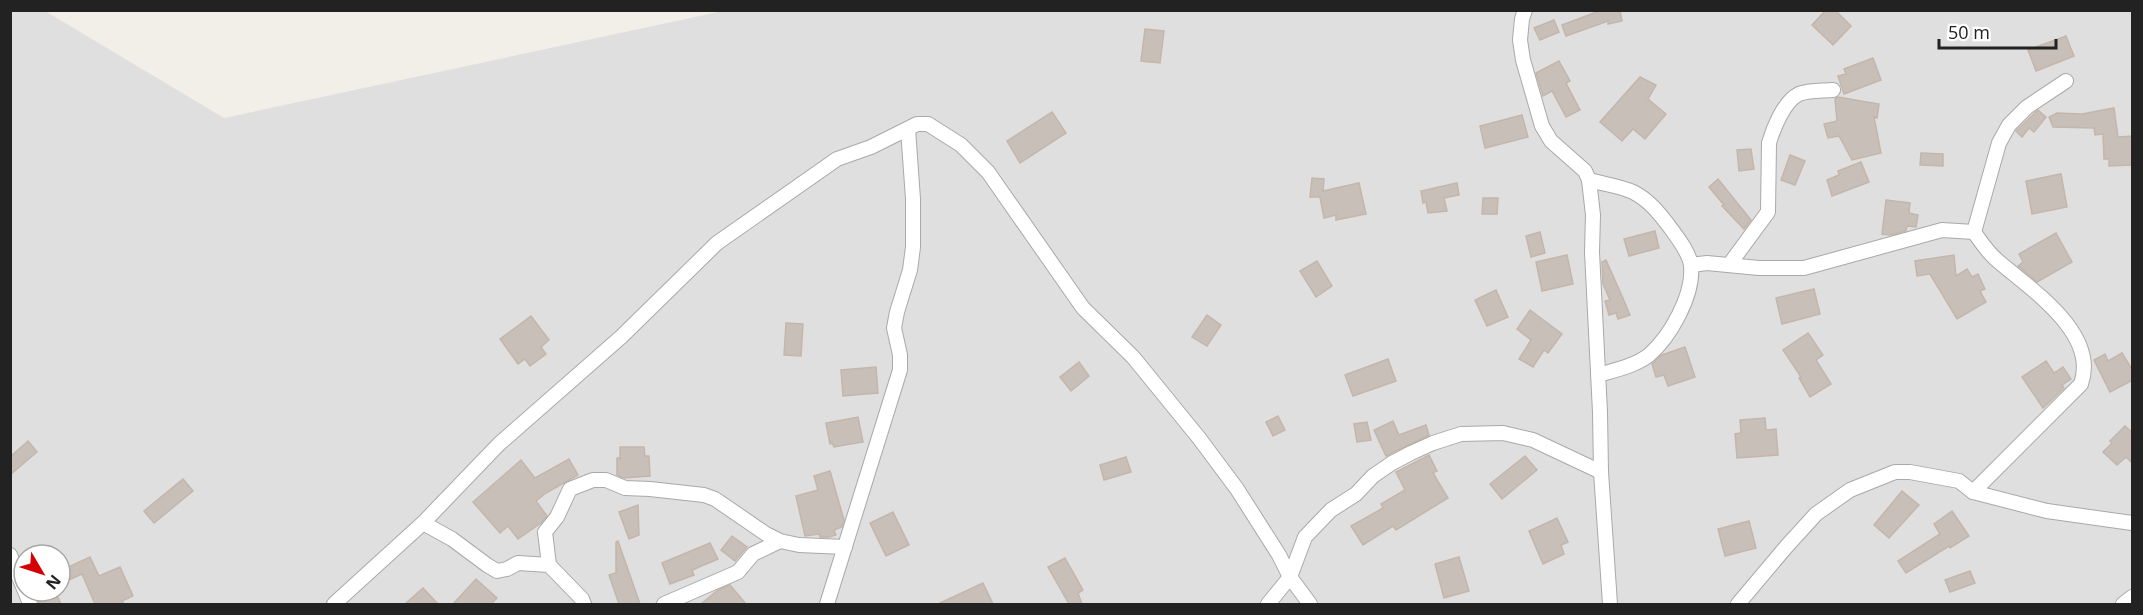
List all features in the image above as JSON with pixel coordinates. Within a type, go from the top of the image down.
[{"type":"street","points":[[1526,10],[1522,19],[1520,40],[1523,60],[1542,126],[1551,141],[1584,171],[1589,180],[1593,215],[1592,252],[1601,472],[1610,604]]},
{"type":"street","points":[[1974,232],[1999,142],[2009,125],[2027,107],[2066,81]]},
{"type":"street","points":[[1729,265],[1768,212],[1770,204],[1769,144],[1771,134],[1787,104],[1799,94],[1833,90]]},
{"type":"street","points":[[334,604],[423,523],[499,444],[621,337],[717,243],[837,159],[872,147],[917,124],[928,124],[940,130],[961,145],[988,172],[1083,308],[1132,357],[1199,438],[1237,489],[1279,555],[1290,577],[1310,604]]},
{"type":"street","points":[[827,604],[900,370],[900,355],[894,328],[914,247],[908,129]]},
{"type":"street","points":[[1589,180],[1631,191],[1643,198],[1657,210],[1678,239],[1691,265],[1689,286],[1684,302],[1665,338],[1639,361],[1598,375]]},
{"type":"street","points":[[1691,265],[1707,263],[1758,268],[1804,268],[1942,230],[1974,232],[1996,260],[2031,287],[2055,312],[2081,348],[2085,374],[2081,384],[1972,492]]},
{"type":"street","points":[[1268,604],[1290,577],[1305,537],[1330,510],[1356,494],[1373,476],[1411,453],[1461,434],[1503,433],[1533,440],[1601,472]]},
{"type":"street","points":[[1738,604],[1816,514],[1850,490],[1895,472],[1910,472],[1959,481],[1972,492],[2047,512],[2133,523]]},
{"type":"street","points":[[584,604],[582,599],[549,565],[545,532],[557,517],[570,489],[593,480],[606,480],[625,488],[704,495],[715,499],[780,541],[799,546],[845,546]]},
{"type":"street","points":[[423,523],[459,543],[497,571],[507,569],[518,562],[549,565]]},
{"type":"street","points":[[664,604],[738,572],[753,554],[780,541]]},
{"type":"street","points":[[2123,604],[2133,597]]},
{"type":"shaded area","points":[[10,11],[45,11],[224,118],[723,11],[2132,11],[2132,604],[11,604]]},
{"type":"building","points":[[1602,10],[1620,10],[1622,21],[1608,24],[1608,21],[1566,36],[1562,25]]},
{"type":"building","points":[[1826,10],[1835,10],[1851,26],[1833,45],[1812,25]]},
{"type":"building","points":[[1554,20],[1559,32],[1540,40],[1534,28]]},
{"type":"building","points":[[1145,29],[1164,31],[1160,63],[1141,61]]},
{"type":"building","points":[[2066,36],[2074,56],[2036,71],[2028,50]]},
{"type":"building","points":[[1873,58],[1881,80],[1844,94],[1838,76],[1846,74],[1844,69]]},
{"type":"building","points":[[1559,61],[1570,81],[1566,83],[1580,110],[1566,117],[1552,91],[1543,96],[1536,73]]},
{"type":"building","points":[[1640,77],[1656,85],[1648,99],[1666,114],[1645,139],[1633,129],[1622,141],[1600,122]]},
{"type":"building","points":[[1838,97],[1879,104],[1877,118],[1874,117],[1881,153],[1852,160],[1839,136],[1828,138],[1824,124],[1837,121],[1835,99]]},
{"type":"building","points":[[2114,108],[2118,137],[2133,136],[2133,165],[2109,166],[2109,159],[2104,159],[2103,134],[2095,135],[2094,128],[2053,127],[2049,117],[2057,113],[2082,114]]},
{"type":"building","points":[[2038,110],[2046,117],[2034,132],[2029,128],[2022,137],[2016,131]]},
{"type":"building","points":[[1052,112],[1066,133],[1020,163],[1007,141]]},
{"type":"building","points":[[1522,115],[1528,137],[1485,148],[1480,126]]},
{"type":"building","points":[[1751,149],[1754,169],[1739,171],[1737,150]]},
{"type":"building","points":[[1921,153],[1943,154],[1943,166],[1920,165]]},
{"type":"building","points":[[1790,155],[1805,161],[1795,185],[1781,180]]},
{"type":"building","points":[[1861,162],[1869,182],[1832,196],[1827,180],[1839,175],[1838,171]]},
{"type":"building","points":[[2061,174],[2067,207],[2032,214],[2026,181]]},
{"type":"building","points":[[1312,178],[1324,179],[1323,191],[1359,183],[1366,214],[1336,220],[1336,215],[1324,218],[1320,197],[1310,197]]},
{"type":"building","points":[[1718,179],[1751,220],[1744,229],[1722,206],[1724,205],[1709,187]]},
{"type":"building","points":[[1457,183],[1459,195],[1444,198],[1447,211],[1428,213],[1421,191]]},
{"type":"building","points":[[1483,198],[1498,198],[1497,214],[1482,214]]},
{"type":"building","points":[[1886,200],[1910,203],[1909,213],[1918,215],[1916,227],[1907,226],[1906,231],[1891,235],[1882,234]]},
{"type":"building","points":[[1655,231],[1659,248],[1629,256],[1624,239]]},
{"type":"building","points":[[1540,232],[1545,253],[1531,257],[1526,236]]},
{"type":"building","points":[[2056,233],[2072,262],[2037,282],[2018,266],[2023,262],[2019,254]]},
{"type":"building","points":[[1567,255],[1573,284],[1542,291],[1536,262]]},
{"type":"building","points":[[1954,255],[1956,276],[1967,269],[1972,277],[1978,274],[1985,289],[1980,291],[1986,302],[1957,319],[1930,274],[1917,276],[1915,261]]},
{"type":"building","points":[[1606,260],[1630,315],[1618,319],[1616,313],[1609,315],[1605,301],[1610,300],[1603,284],[1602,262]]},
{"type":"building","points":[[1317,261],[1332,286],[1316,297],[1300,271]]},
{"type":"building","points":[[1814,289],[1820,314],[1782,324],[1776,298]]},
{"type":"building","points":[[1496,290],[1508,317],[1487,326],[1475,300]]},
{"type":"building","points":[[1530,310],[1562,334],[1548,353],[1544,350],[1533,367],[1519,359],[1531,340],[1517,329]]},
{"type":"building","points":[[1207,315],[1221,325],[1207,346],[1192,337]]},
{"type":"building","points":[[531,316],[549,340],[541,347],[546,354],[530,366],[525,359],[518,364],[500,339]]},
{"type":"building","points":[[786,323],[803,324],[801,356],[784,355]]},
{"type":"building","points":[[1808,333],[1823,355],[1816,360],[1831,384],[1810,397],[1799,378],[1801,377],[1783,350]]},
{"type":"building","points":[[1685,347],[1695,377],[1668,386],[1664,375],[1656,377],[1652,364],[1662,355]]},
{"type":"building","points":[[2122,353],[2133,371],[2133,380],[2110,392],[2094,360],[2105,354],[2108,361]]},
{"type":"building","points":[[1388,359],[1396,381],[1353,396],[1345,375]]},
{"type":"building","points":[[2046,361],[2054,373],[2063,367],[2071,379],[2062,385],[2064,388],[2043,408],[2022,377]]},
{"type":"building","points":[[1079,362],[1089,376],[1071,391],[1060,377]]},
{"type":"building","points":[[876,367],[878,393],[843,396],[841,370]]},
{"type":"building","points":[[1278,416],[1285,430],[1273,436],[1266,422]]},
{"type":"building","points":[[858,417],[863,442],[834,447],[832,443],[830,444],[826,423]]},
{"type":"building","points":[[1765,418],[1766,430],[1776,429],[1778,455],[1737,458],[1735,434],[1741,433],[1740,420]]},
{"type":"building","points":[[1393,421],[1399,435],[1426,425],[1429,435],[1386,456],[1374,430]]},
{"type":"building","points":[[1367,422],[1371,440],[1357,442],[1354,424]]},
{"type":"building","points":[[2125,426],[2133,433],[2133,464],[2126,457],[2117,465],[2103,452]]},
{"type":"building","points":[[28,441],[37,452],[10,475],[10,457]]},
{"type":"building","points":[[620,447],[644,447],[645,456],[649,456],[650,476],[623,478],[617,475],[617,458],[620,458]]},
{"type":"building","points":[[1429,455],[1437,471],[1433,473],[1448,498],[1396,530],[1393,526],[1363,545],[1351,526],[1383,508],[1381,504],[1405,490],[1396,472]]},
{"type":"building","points":[[1525,456],[1537,470],[1502,499],[1490,484]]},
{"type":"building","points":[[1126,457],[1131,472],[1104,480],[1100,465]]},
{"type":"building","points":[[569,459],[578,475],[536,501],[547,516],[518,539],[508,526],[500,533],[473,502],[521,460],[535,478]]},
{"type":"building","points":[[830,471],[844,520],[842,527],[834,530],[836,535],[829,537],[820,537],[819,534],[805,536],[796,496],[818,490],[814,476]]},
{"type":"building","points":[[183,479],[193,491],[154,523],[144,511]]},
{"type":"building","points":[[1902,491],[1919,505],[1889,538],[1874,525]]},
{"type":"building","points":[[638,505],[639,535],[629,539],[619,512]]},
{"type":"building","points":[[1952,511],[1969,536],[1906,573],[1898,561],[1940,534],[1934,524]]},
{"type":"building","points":[[893,512],[909,545],[886,556],[870,523]]},
{"type":"building","points":[[1557,518],[1568,542],[1561,545],[1564,554],[1543,564],[1529,531]]},
{"type":"building","points":[[1749,521],[1756,548],[1725,556],[1718,529]]},
{"type":"building","points":[[732,536],[747,547],[735,561],[721,550]]},
{"type":"building","points":[[618,541],[640,604],[619,604],[609,575],[616,573],[616,542]]},
{"type":"building","points":[[710,543],[718,559],[692,570],[694,575],[670,584],[662,563]]},
{"type":"building","points":[[90,557],[99,576],[120,567],[133,596],[122,601],[124,604],[95,604],[82,574],[72,579],[72,565]]},
{"type":"building","points":[[1459,557],[1469,591],[1444,598],[1435,564]]},
{"type":"building","points":[[1065,558],[1083,590],[1078,593],[1082,604],[1069,604],[1048,567]]},
{"type":"building","points":[[1970,571],[1975,583],[1950,592],[1945,580]]},
{"type":"building","points":[[476,579],[497,598],[491,604],[453,604]]},
{"type":"building","points":[[983,583],[993,604],[938,604]]},
{"type":"building","points":[[730,585],[746,604],[701,604],[718,590]]},
{"type":"building","points":[[423,588],[438,604],[405,604]]}]
